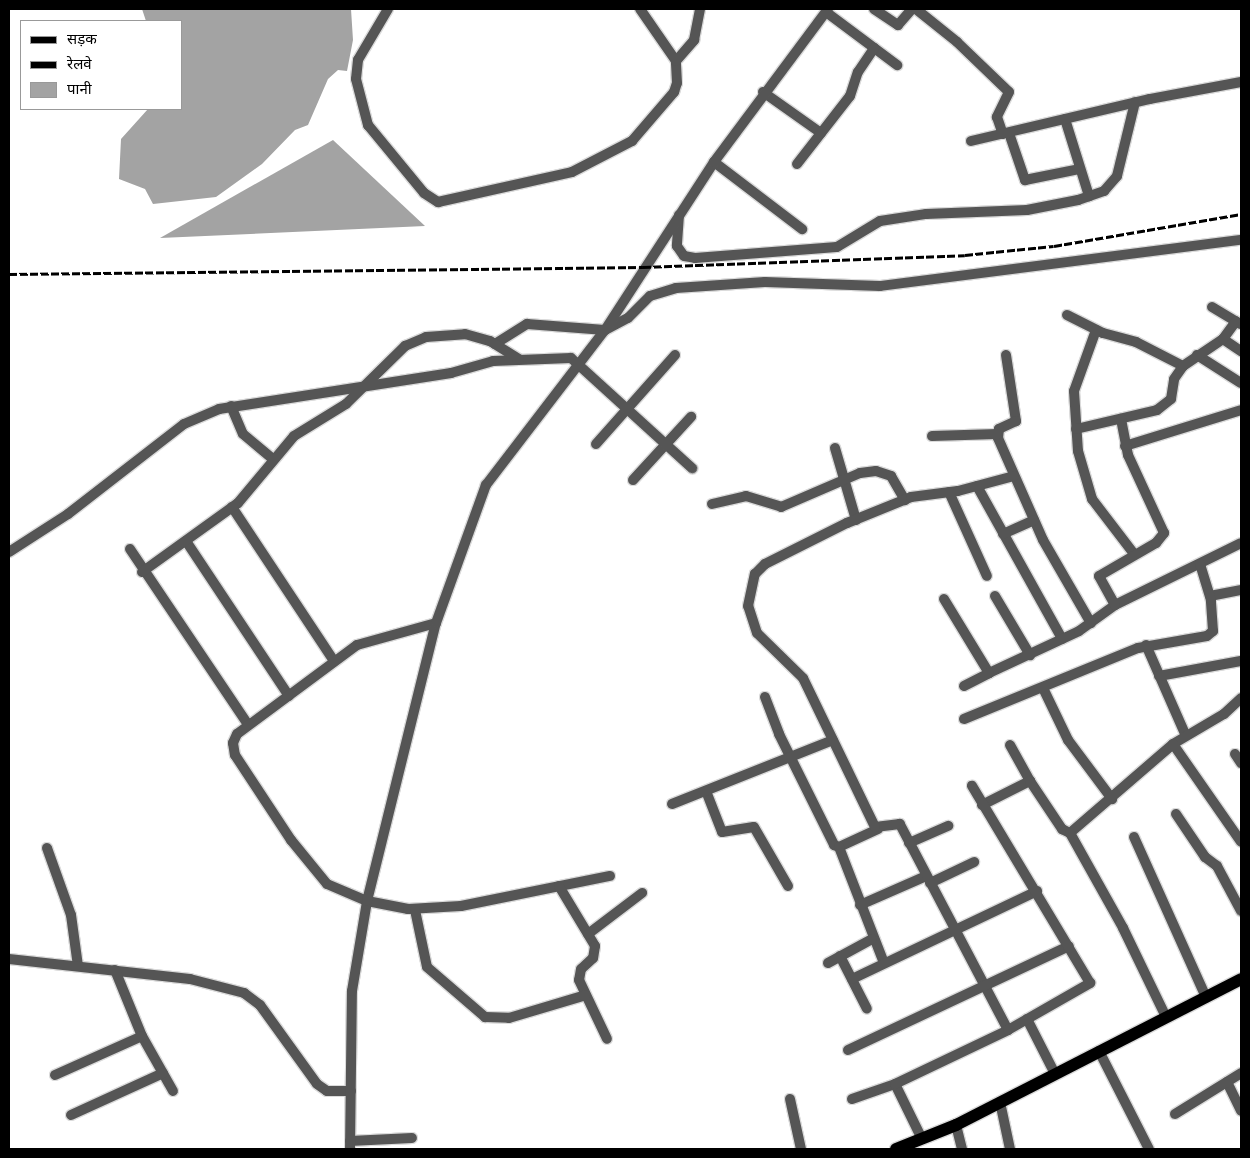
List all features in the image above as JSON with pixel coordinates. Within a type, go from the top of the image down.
[{"type":"main road","points":[[896,1149],[956,1125],[1054,1072],[1241,978]]},
{"type":"street","points":[[388,9],[358,60],[356,79],[368,125],[419,187],[438,202],[572,172],[613,153],[632,141],[674,92],[676,61],[694,40],[700,9]]},
{"type":"street","points":[[640,9],[676,61]]},
{"type":"street","points":[[874,9],[898,25],[912,9]]},
{"type":"street","points":[[916,9],[957,42],[1008,92],[997,117],[1006,133],[1025,180],[1079,169]]},
{"type":"street","points":[[412,1138],[350,1145],[352,990],[367,901],[436,623],[486,485],[605,330],[679,213],[714,162],[763,92],[827,11],[897,65]]},
{"type":"street","points":[[797,164],[850,96],[858,72],[874,48]]},
{"type":"street","points":[[971,141],[1135,102],[1241,82]]},
{"type":"street","points":[[763,92],[821,134]]},
{"type":"street","points":[[679,213],[677,246],[684,256],[695,258],[837,247],[880,221],[926,214],[1027,210],[1089,196],[1104,191],[1118,176],[1135,102]]},
{"type":"street","points":[[1065,119],[1079,169],[1089,196]]},
{"type":"street","points":[[714,162],[802,229]]},
{"type":"street","points":[[495,344],[527,324],[605,330],[628,318],[650,296],[676,288],[765,282],[880,286],[1241,240]]},
{"type":"street","points":[[1076,429],[1157,410],[1167,403],[1174,380],[1183,366],[1223,339],[1238,323],[1212,307]]},
{"type":"street","points":[[1067,315],[1096,330],[1136,342],[1183,366]]},
{"type":"street","points":[[1096,330],[1074,390],[1076,429],[1086,488],[1134,554]]},
{"type":"street","points":[[142,572],[232,507],[251,490],[272,458],[294,436],[346,404],[370,383],[394,355],[426,336],[465,334],[495,344],[518,359]]},
{"type":"street","points":[[1223,339],[1241,351]]},
{"type":"street","points":[[596,444],[675,355]]},
{"type":"street","points":[[932,436],[997,434],[1016,421],[1006,355]]},
{"type":"street","points":[[1197,355],[1241,383]]},
{"type":"street","points":[[9,552],[68,514],[184,424],[231,406],[370,383],[451,373],[493,361],[571,358],[579,363],[692,468]]},
{"type":"street","points":[[231,406],[243,434],[272,458]]},
{"type":"street","points":[[1126,446],[1241,410]]},
{"type":"street","points":[[633,480],[691,418]]},
{"type":"street","points":[[1115,605],[1099,576],[1134,554],[1156,543],[1164,533],[1126,446],[1121,419]]},
{"type":"street","points":[[997,434],[1034,520],[1091,623]]},
{"type":"street","points":[[836,448],[843,482],[856,520]]},
{"type":"street","points":[[712,504],[746,496],[780,507],[843,482],[860,473],[886,472],[905,500]]},
{"type":"street","points":[[878,829],[803,678],[757,633],[748,606],[755,574],[765,564],[856,520],[905,500],[977,486],[1014,476]]},
{"type":"street","points":[[977,486],[1062,639]]},
{"type":"street","points":[[949,492],[987,576]]},
{"type":"street","points":[[232,507],[334,662]]},
{"type":"street","points":[[1002,534],[1034,520]]},
{"type":"street","points":[[186,541],[289,696]]},
{"type":"street","points":[[964,686],[1062,639],[1091,623],[1115,605],[1241,543]]},
{"type":"street","points":[[130,549],[142,572],[247,724]]},
{"type":"street","points":[[964,720],[1146,645],[1210,634],[1210,596],[1200,564]]},
{"type":"street","points":[[1210,596],[1241,590]]},
{"type":"street","points":[[996,596],[1030,655]]},
{"type":"street","points":[[944,599],[988,673]]},
{"type":"street","points":[[436,623],[357,645],[289,696],[247,724],[233,743],[235,755],[314,873],[327,884],[367,901],[414,910],[461,906],[610,876]]},
{"type":"street","points":[[1146,645],[1186,734]]},
{"type":"street","points":[[1159,676],[1241,661]]},
{"type":"street","points":[[1043,688],[1068,740],[1112,799]]},
{"type":"street","points":[[765,697],[831,841],[839,847],[872,939],[884,963]]},
{"type":"street","points":[[1070,833],[1112,799],[1173,744],[1186,734],[1214,721],[1241,698]]},
{"type":"street","points":[[672,804],[833,740]]},
{"type":"street","points":[[1173,744],[1241,842]]},
{"type":"street","points":[[1010,745],[1030,781],[1062,829],[1070,833],[1123,928],[1166,1017]]},
{"type":"street","points":[[1235,754],[1241,763]]},
{"type":"street","points":[[982,805],[1030,781]]},
{"type":"street","points":[[852,1099],[895,1084],[1008,1030],[1090,983],[972,786]]},
{"type":"street","points":[[706,791],[722,832],[754,827],[788,886]]},
{"type":"street","points":[[1176,814],[1205,857],[1217,866],[1241,911]]},
{"type":"street","points":[[839,847],[897,822],[1008,1030]]},
{"type":"street","points":[[909,843],[948,826]]},
{"type":"street","points":[[1134,837],[1206,997]]},
{"type":"street","points":[[48,848],[71,915],[78,966]]},
{"type":"street","points":[[860,905],[974,862]]},
{"type":"street","points":[[559,886],[588,934],[596,952],[578,973],[586,995],[607,1039]]},
{"type":"street","points":[[852,979],[954,928],[1037,892]]},
{"type":"street","points":[[588,934],[642,894]]},
{"type":"street","points":[[414,910],[427,967],[485,1017],[509,1018],[542,1005],[586,995]]},
{"type":"street","points":[[828,963],[872,939]]},
{"type":"street","points":[[848,1050],[1069,946]]},
{"type":"street","points":[[840,956],[867,1009]]},
{"type":"street","points":[[9,959],[190,978],[244,993],[260,1005],[318,1084],[327,1091],[351,1091]]},
{"type":"street","points":[[115,970],[142,1036],[172,1090]]},
{"type":"street","points":[[1027,1019],[1054,1072]]},
{"type":"street","points":[[55,1074],[142,1036]]},
{"type":"street","points":[[1099,1050],[1146,1148]]},
{"type":"street","points":[[71,1115],[163,1073]]},
{"type":"street","points":[[1175,1114],[1241,1073]]},
{"type":"street","points":[[1227,1082],[1241,1111]]},
{"type":"street","points":[[895,1084],[922,1139]]},
{"type":"street","points":[[790,1099],[801,1149]]},
{"type":"street","points":[[1000,1102],[1010,1149]]},
{"type":"street","points":[[956,1125],[962,1149]]},
{"type":"water","points":[[142,9],[351,9],[353,40],[347,71],[338,70],[328,79],[308,125],[295,130],[262,164],[216,197],[153,204],[145,189],[119,179],[121,139],[147,110],[182,110],[182,20],[146,20]]},
{"type":"water","points":[[333,140],[425,226],[160,238]]},
{"type":"railway","points":[[9,274],[643,267],[965,255],[1054,246],[1241,214]]}]
